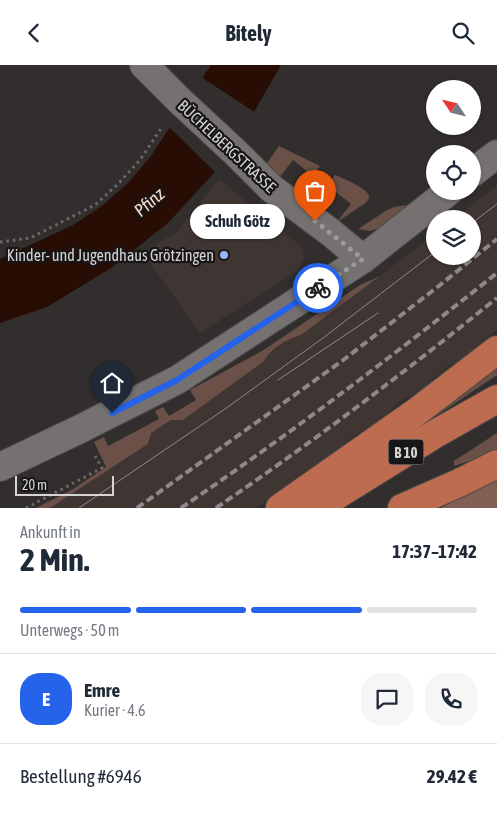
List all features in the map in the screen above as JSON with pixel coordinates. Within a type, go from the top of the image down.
[{"type":"highway","points":[[280,508],[415,413],[497,350]]},
{"type":"highway","name":"B 10","points":[[316,508],[435,434],[497,399]]},
{"type":"highway","name":"B 10","points":[[352,508],[448,446],[497,411]]},
{"type":"highway","points":[[402,508],[459,483],[497,463]]},
{"type":"street","name":"BÜCHELBERGSTRASSE","points":[[144,65],[271,189],[330,232],[363,259]]},
{"type":"street","points":[[481,166],[497,154]]},
{"type":"street","points":[[0,467],[177,380],[363,259],[438,200]]},
{"type":"path","points":[[0,242],[30,238],[95,205],[140,160],[180,101]]},
{"type":"path","points":[[26,508],[102,468],[80,429]]},
{"type":"shaded area","points":[[279,146],[320,166],[313,176],[293,160],[279,178],[265,166]]},
{"type":"shaded area","points":[[335,175],[361,187],[369,197],[364,204],[337,222],[351,204],[327,185]]},
{"type":"shaded area","name":"Kinder- und Jugendhaus Grötzingen","points":[[219,179],[302,247],[304,257],[300,269],[200,333],[143,253],[178,231]]},
{"type":"shaded area","points":[[497,185],[497,330],[484,340],[477,349],[460,361],[444,368],[417,393],[400,401],[382,419],[352,437],[328,459],[306,471],[273,498],[255,508],[50,508],[148,444],[150,433],[171,420],[183,420],[263,362],[270,352],[290,338],[301,335],[426,241],[426,265],[481,265],[481,210],[466,210],[481,200]]},
{"type":"shaded area","points":[[414,204],[383,227],[369,231],[358,229],[387,210]]},
{"type":"shaded area","points":[[380,276],[301,335],[279,345],[263,362],[183,420],[171,420],[151,433],[148,444],[50,508],[36,508],[73,489],[106,467],[94,442],[104,437],[108,446],[159,419],[155,411],[163,407],[169,416],[196,400],[190,390],[262,351],[360,285]]},
{"type":"shaded area","points":[[497,364],[497,375],[424,424],[423,422]]},
{"type":"shaded area","points":[[497,433],[497,452],[454,466],[454,461]]},
{"type":"shaded area","points":[[497,476],[497,508],[441,508]]},
{"type":"water","name":"Pfinz","points":[[211,65],[281,65],[254,112],[213,174],[168,223],[111,268],[47,307],[0,323],[0,259],[73,225],[103,205],[128,183],[151,156]]},
{"type":"pier","points":[[201,77],[256,113],[216,173],[168,126]]},
{"type":"tram line","points":[[481,216],[497,204]]},
{"type":"tram line","points":[[79,508],[225,409],[323,338],[426,259]]},
{"type":"tram line","points":[[278,380],[378,313]]},
{"type":"railway","points":[[137,508],[342,361],[497,239]]},
{"type":"railway","points":[[181,508],[262,452],[420,334],[497,273]]},
{"type":"railway","points":[[216,508],[359,406],[497,298]]},
{"type":"way so far","points":[[315,221],[363,259],[318,288]]},
{"type":"place","name":"Schuh Götz","points":[[315,221]]},
{"type":"place","name":"Kinder- und Jugendhaus Grötzingen","points":[[224,255]]},
{"type":"route","points":[[112,413],[177,380],[318,288]]}]
